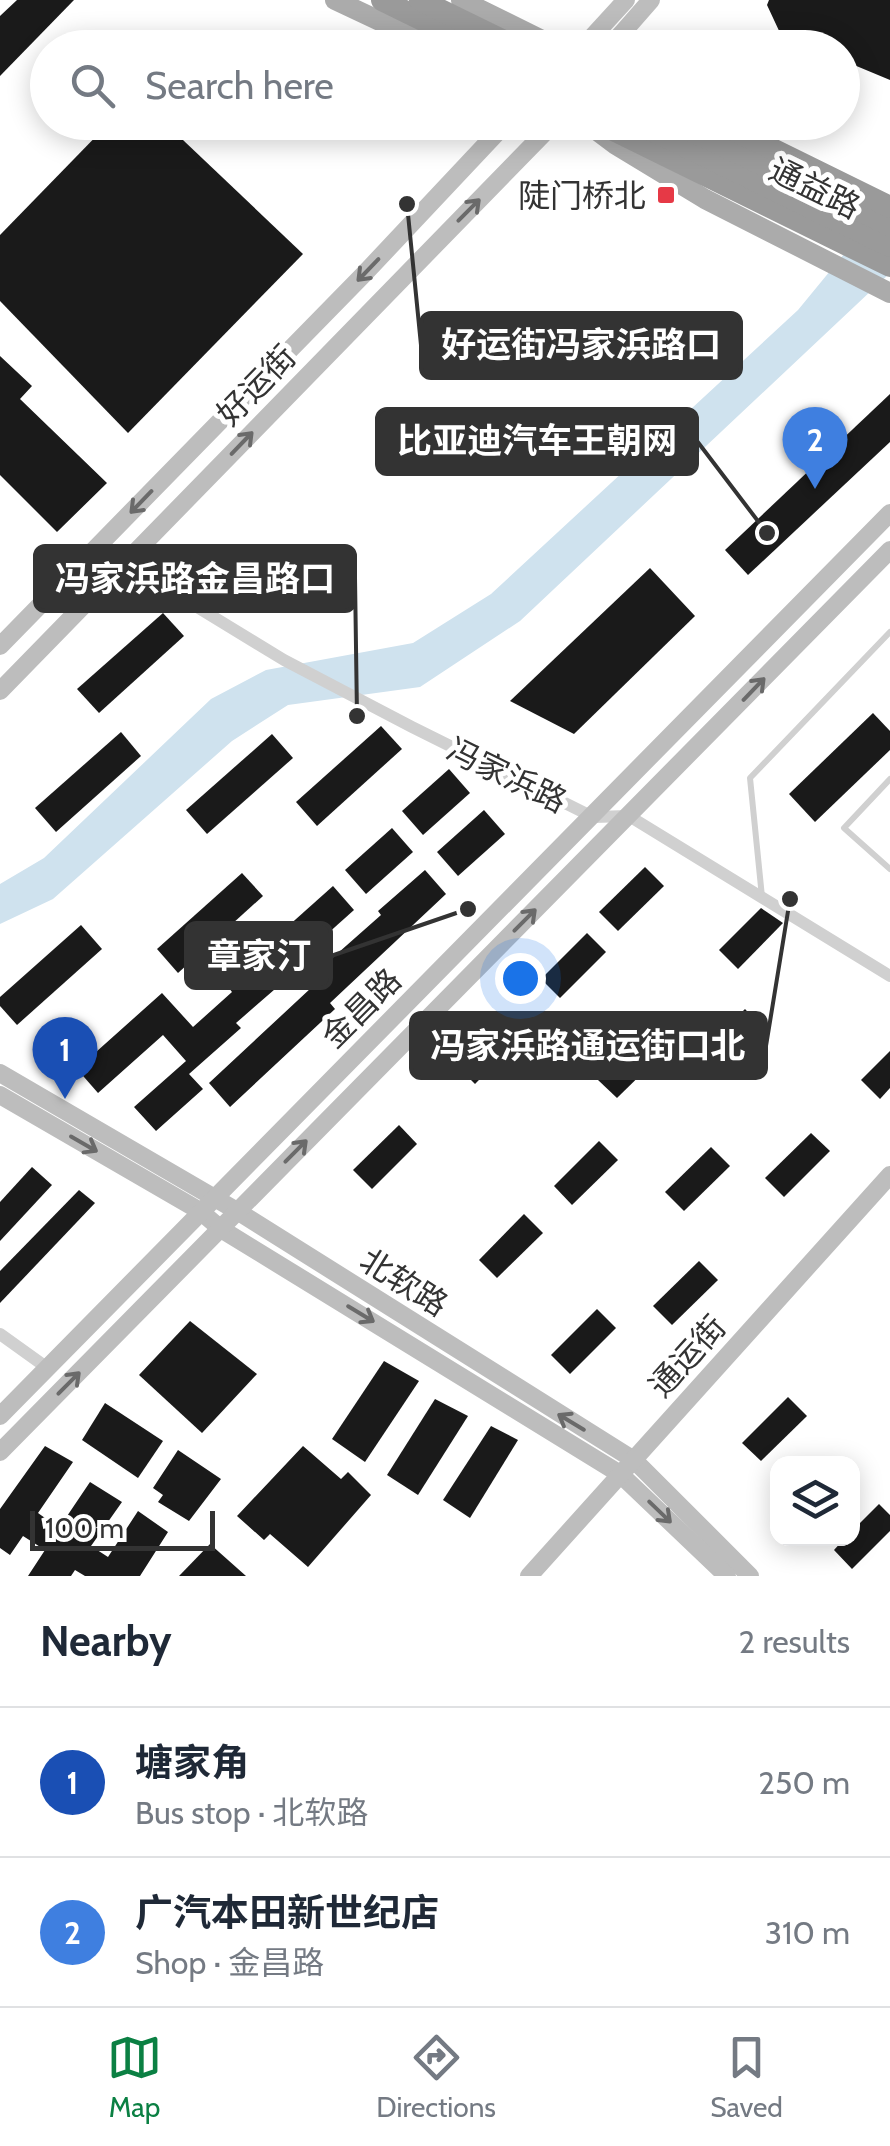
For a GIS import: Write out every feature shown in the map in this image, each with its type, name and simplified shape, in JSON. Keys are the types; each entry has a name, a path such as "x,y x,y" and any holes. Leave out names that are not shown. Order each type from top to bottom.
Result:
{"highway":[{"path":"382,0 443,30"},
{"path":"420,0 481,30"},
{"path":"633,140 890,262"},
{"path":"672,140 890,246"},
{"path":"711,140 890,225"},
{"path":"755,140 886,203"}],"main road":[{"path":"335,0 399,30"},
{"path":"461,0 522,30"},
{"path":"608,140 705,200 887,292"},
{"name":"通益路","path":"648,140 890,262"},
{"name":"通益路","path":"743,140 886,203"},
{"path":"773,140 886,203"}],"street":[{"path":"598,30 626,0"},
{"path":"624,30 651,0"},
{"name":"好运街","path":"0,646 490,140"},
{"name":"好运街","path":"0,690 537,140"},
{"name":"金昌路","path":"0,1416 890,513"},
{"name":"金昌路","path":"0,1452 889,552"},
{"name":"冯家浜路","path":"125,563 284,660 355,698 593,817 628,816"},
{"path":"628,816 890,976"},
{"name":"北软路","path":"0,1073 207,1205 221,1229 620,1474 727,1576"},
{"name":"北软路","path":"0,1095 207,1205 237,1211 634,1460 750,1576"},
{"name":"通运街","path":"529,1576 890,1175"},
{"path":"0,1334 46,1367"}],"lane":[{"path":"762,898 750,778 890,632"},
{"path":"890,779 844,828 890,869"}],"water":[{"path":"890,198 890,273 520,621 420,687 288,705 232,741 53,899 0,924 0,884 44,858 211,699 266,670 413,643 491,594 798,310"}],"building":[{"path":"17,0 74,0 45,30 30,30 30,45 0,76 0,16"},
{"path":"769,0 890,0 890,80 860,68 860,30 779,30 767,5"},
{"path":"92,140 183,140 303,254 128,433 0,301 0,235"},
{"path":"0,356 32,386 20,399 107,483 57,532 0,475"},
{"path":"890,394 890,442 748,575 725,550"},
{"path":"650,568 695,616 574,734 510,701"},
{"path":"163,613 184,636 99,713 77,689"},
{"path":"873,713 890,731 890,750 815,822 789,794"},
{"path":"381,726 402,749 317,826 296,802"},
{"path":"121,732 141,756 56,832 35,808"},
{"path":"272,734 293,758 207,834 186,810"},
{"path":"449,769 470,793 423,835 402,811"},
{"path":"484,810 505,834 458,876 437,852"},
{"path":"392,828 413,852 366,894 345,870"},
{"path":"645,867 664,886 618,931 599,912"},
{"path":"425,870 446,894 330,1003 335,1009 230,1107 209,1083 326,974 321,968"},
{"path":"242,873 263,896 178,973 157,949"},
{"path":"333,886 354,910 307,952 286,928"},
{"path":"761,908 783,923 738,969 719,950"},
{"path":"81,925 102,949 17,1025 0,1006 0,997"},
{"path":"587,933 606,952 560,998 541,979"},
{"path":"275,946 297,970 236,1023 241,1028 189,1074 203,1089 156,1131 134,1107 186,1061 163,1035 98,1093 77,1069 162,993 193,1027 232,992 228,987"},
{"path":"745,1009 763,1028 718,1073 699,1054"},
{"path":"502,1019 520,1038 475,1084 456,1065"},
{"path":"644,1034 663,1053 617,1098 598,1080"},
{"path":"890,1051 890,1088 880,1099 861,1080"},
{"path":"399,1125 417,1144 372,1189 353,1170"},
{"path":"811,1133 830,1151 784,1197 765,1178"},
{"path":"599,1141 618,1160 572,1205 554,1186"},
{"path":"711,1147 730,1166 684,1211 665,1192"},
{"path":"32,1167 52,1185 0,1241 0,1202"},
{"path":"79,1190 95,1203 0,1303 0,1271"},
{"path":"524,1214 543,1233 497,1278 479,1260"},
{"path":"699,1261 718,1280 672,1325 653,1306"},
{"path":"597,1309 616,1328 570,1374 551,1355"},
{"path":"190,1321 257,1374 202,1433 139,1375"},
{"path":"384,1361 419,1381 365,1462 332,1439"},
{"path":"788,1397 807,1416 761,1461 742,1443"},
{"path":"435,1399 468,1416 418,1495 387,1475"},
{"path":"105,1403 163,1441 138,1478 82,1440"},
{"path":"491,1426 518,1440 470,1518 443,1500"},
{"path":"45,1446 73,1462 38,1513 59,1528 90,1482 122,1502 91,1546 108,1557 138,1511 168,1532 140,1576 85,1576 75,1570 71,1576 28,1576 45,1550 23,1536 10,1555 0,1548 0,1509"},
{"path":"303,1446 341,1479 348,1472 371,1495 308,1567 270,1534 264,1540 237,1516"},
{"path":"178,1450 221,1479 189,1521 158,1502 163,1495 153,1488"},
{"path":"879,1504 890,1515 890,1531 852,1569 834,1550 838,1546 860,1546 860,1523"},
{"path":"210,1544 246,1576 179,1576"}],"place":[{"name":"陡门桥北","path":"666,195"},
{"name":"好运街冯家浜路口","path":"407,204"},
{"name":"广汽本田新世纪店","path":"815,489"},
{"name":"比亚迪汽车王朝网","path":"767,533"},
{"name":"冯家浜路金昌路口","path":"357,716"},
{"name":"冯家浜路通运街口北","path":"790,899"},
{"name":"章家汀","path":"468,909"},
{"name":"塘家角","path":"65,1099"}]}
